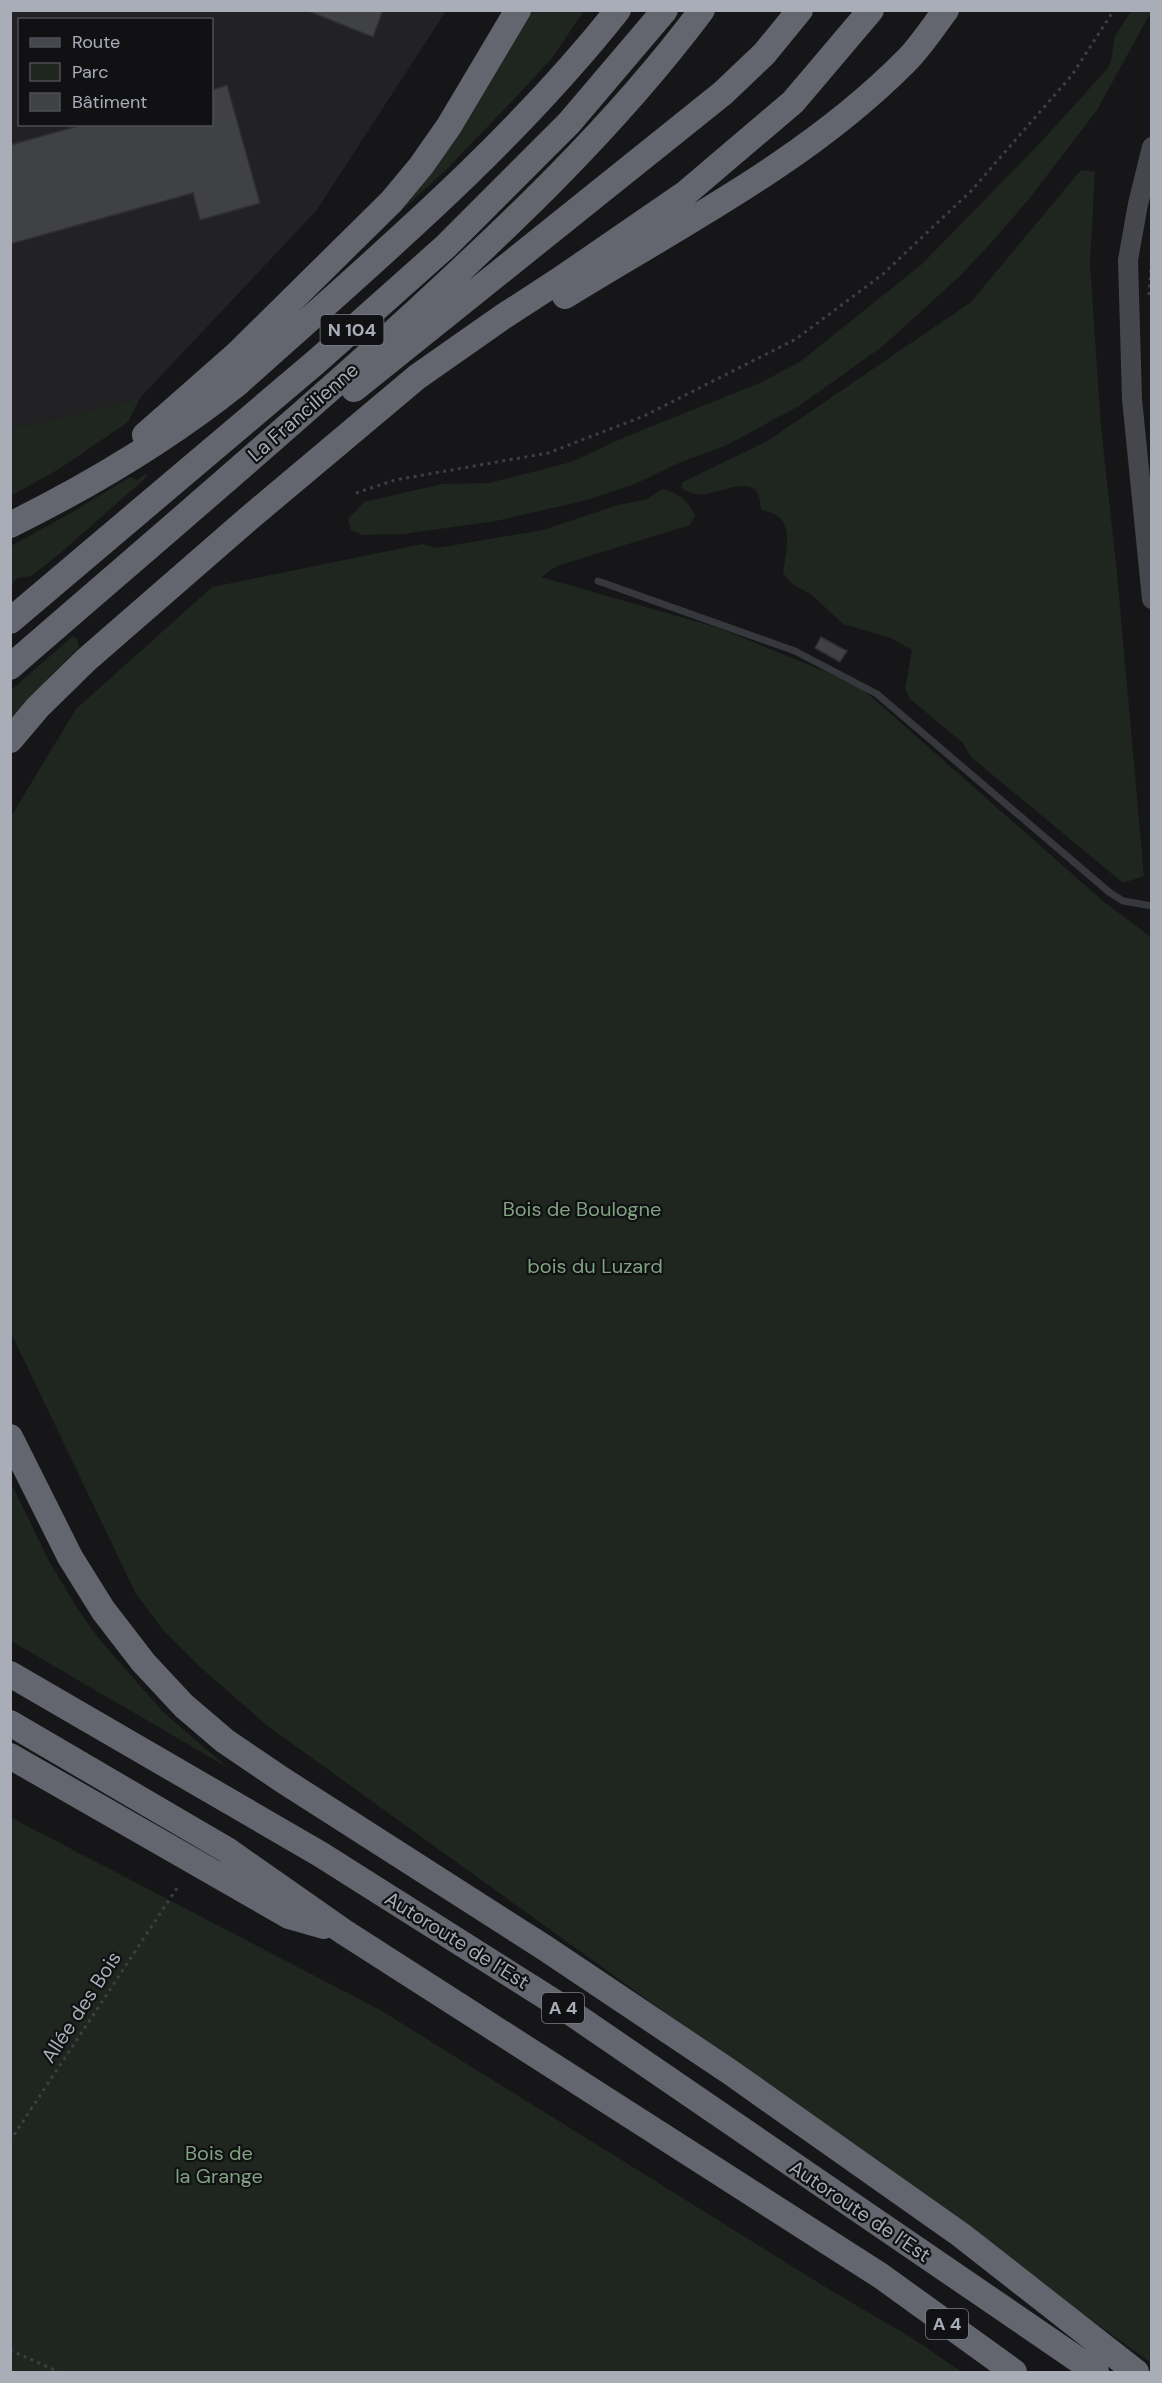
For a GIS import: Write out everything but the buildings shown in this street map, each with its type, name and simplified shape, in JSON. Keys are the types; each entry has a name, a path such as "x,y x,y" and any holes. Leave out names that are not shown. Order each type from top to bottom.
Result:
{"highway":[{"path":"127,459 145,434 237,354 390,202 421,166 449,126 518,10"},
{"path":"10,525 88,485 127,459 159,442 238,383 488,156 551,89 618,10"},
{"name":"La Francilienne","path":"10,621 317,361 446,246 569,123 665,10"},
{"name":"La Francilienne","path":"10,667 300,414 537,200 591,144 702,10"},
{"path":"300,414 343,398 586,204 723,93 764,54 800,10"},
{"path":"10,740 38,707 86,660 248,519 417,377 686,194 794,102 870,10"},
{"path":"504,316 539,312 802,150 871,94 908,59 946,10"},
{"path":"10,1437 70,1557 104,1610 184,1706 225,1741 545,1948 730,2072 961,2235 1136,2373"},
{"name":"Autoroute de l’Est","path":"10,1674 321,1854 570,2012 1096,2373"},
{"name":"A 4","path":"10,1723 227,1850 344,1932 881,2276 1014,2373"},
{"path":"10,1756 289,1916 344,1932"}],"main road":[{"path":"1152,147 1138,204 1128,260 1132,399 1152,599"}],"lane":[{"path":"598,581 795,651 877,694 1109,892 1123,901 1152,906"}],"path":[{"path":"356,493 395,480 548,453 644,416 796,339 883,274 971,192 1072,75 1114,10"},
{"path":"1149,302 1152,254"},
{"name":"Allée des Bois","path":"10,2141 177,1888"},
{"path":"10,2350 59,2373"}],"shaded area":[{"path":"10,11 446,11 316,211 140,398 33,424 11,427"}],"green space":[{"path":"526,11 584,11 552,58 517,96 446,170 380,230"},
{"path":"1131,11 1151,12 1097,110 1029,199 961,275 883,346 799,406 725,446 681,462 635,484 587,500 496,521 403,534 362,535 351,530 348,519 364,502 442,484 489,483 571,462 625,437 762,382 801,361 922,264 1041,142 1108,68 1115,38"},
{"path":"1081,170 1095,172 1090,264 1101,427 1117,573 1144,876 1123,883 971,757 963,743 910,699 905,689 912,650 891,638 843,624 812,595 792,584 783,573 787,544 786,529 779,517 761,509 759,496 753,488 738,486 693,494 681,488 683,482 769,440 971,302"},
{"path":"140,398 128,422 59,469 11,496 11,427 33,424"},
{"path":"145,474 148,476 58,555 31,576 17,578 11,585 11,546 130,477 137,480"},
{"name":"bois du Luzard","path":"662,489 678,495 689,505 695,515 690,525 557,566 541,577 719,628 858,685 1104,902 1151,937 1151,2363 269,1727 200,1667 164,1631 136,1594 11,1333 10,818 76,709 212,587 422,544 437,548 543,530 618,505 647,499"},
{"path":"73,636 77,638 79,647 11,717 11,690"},
{"path":"10,1481 48,1559 77,1608 100,1640 163,1712 227,1767 11,1641"},
{"name":"Bois de la Grange","path":"10,1817 382,2011 832,2291 912,2338 962,2372 11,2372"}],"park label":[{"name":"Bois de Boulogne","path":"582,1209"}]}
